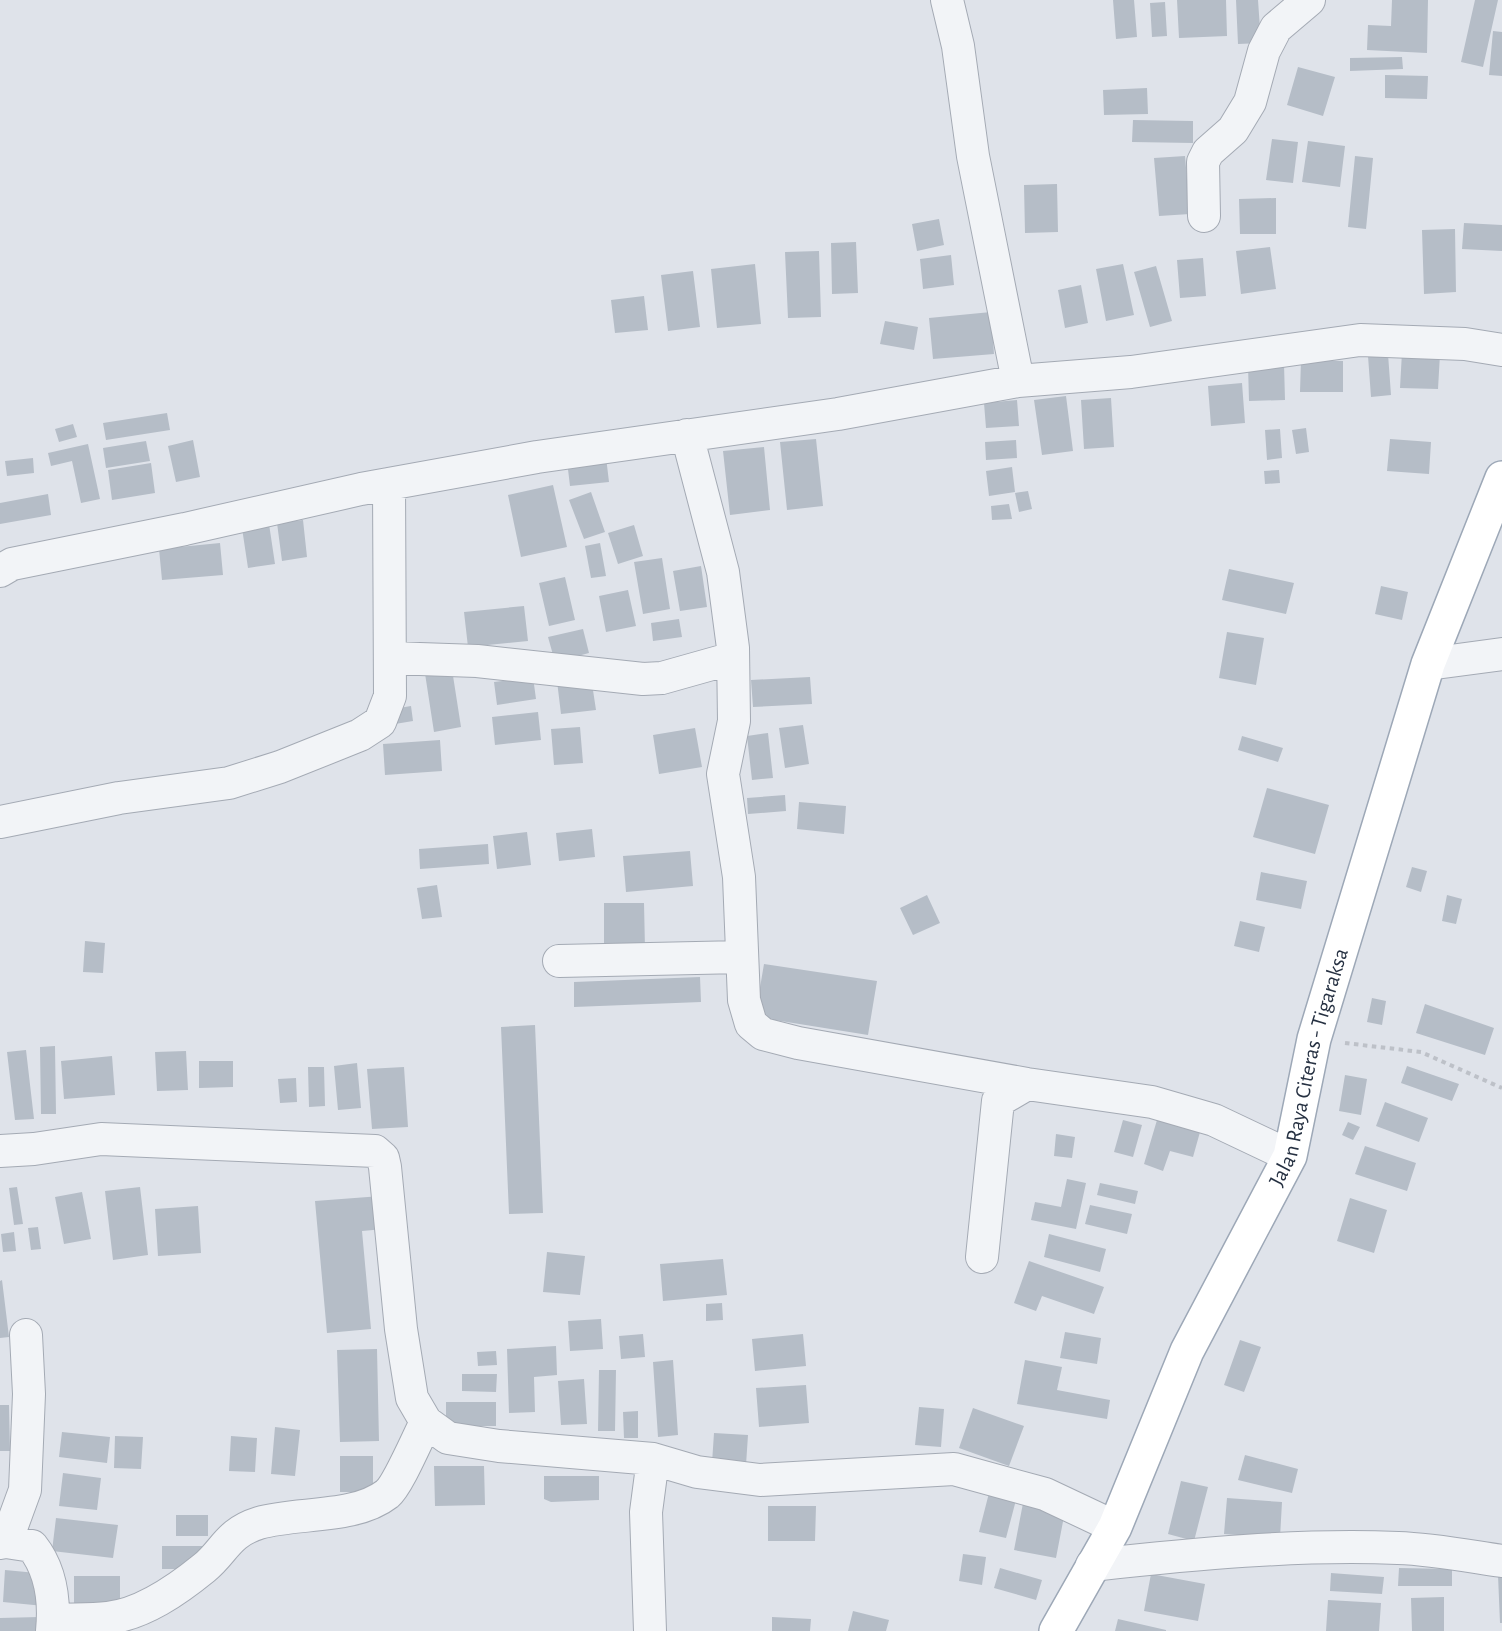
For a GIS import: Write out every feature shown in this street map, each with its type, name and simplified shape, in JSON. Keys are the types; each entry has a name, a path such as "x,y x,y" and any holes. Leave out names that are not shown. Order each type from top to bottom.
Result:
{"main road":[{"name":"Jalan Raya Citeras - Tigaraksa","path":"1056,1631 1115,1527 1187,1351 1290,1156 1314,1039 1428,663 1502,478"}],"street":[{"path":"947,0 958,46 973,156 1018,381"},
{"path":"1204,216 1203,162 1208,152 1233,130 1250,102 1264,51 1276,28 1309,0"},
{"path":"0,571 12,564 389,484 537,457 838,414 1018,381 1131,372 1360,340 1465,344 1502,350"},
{"path":"687,435 723,572 733,658 734,721 723,774 740,877 744,1000 751,1024 763,1034 798,1043 1028,1084 1152,1102 1214,1120 1290,1156"},
{"path":"0,822 46,815 74,805 229,783 280,767 360,735 380,722 387,711 390,696 389,484"},
{"path":"1428,663 1502,654"},
{"path":"391,658 477,661 643,679 662,678 733,658"},
{"path":"559,961 742,957"},
{"path":"982,1257 998,1101 1028,1084"},
{"path":"0,1150 34,1149 101,1138 375,1151 383,1158 385,1167 401,1329 412,1398 426,1422 448,1438 499,1446 653,1459 697,1472 760,1480 954,1469 1045,1494 1115,1527"},
{"path":"26,1335 29,1394 25,1490 3,1543 32,1546 45,1563 52,1625 110,1618 156,1602 206,1567 222,1546 237,1533 259,1523 374,1502 389,1493 426,1422"},
{"path":"650,1631 646,1512 653,1459"},
{"path":"1092,1565 1214,1552 1300,1546 1400,1548 1502,1561"}],"path":[{"path":"1314,1039 1421,1052 1502,1088"}],"building":[{"path":"1113,0 1134,0 1137,37 1116,39"},
{"path":"1177,0 1226,0 1227,36 1179,38"},
{"path":"1236,0 1258,0 1261,43 1238,44"},
{"path":"1392,0 1428,0 1427,53 1367,50 1368,25 1391,26"},
{"path":"1475,0 1498,0 1483,67 1461,62"},
{"path":"1165,2 1167,36 1152,37 1150,3"},
{"path":"1493,31 1502,32 1502,76 1489,75"},
{"path":"1402,57 1403,69 1350,71 1350,58"},
{"path":"1298,67 1335,77 1323,116 1287,105"},
{"path":"1385,75 1428,76 1427,99 1385,98"},
{"path":"1147,88 1148,114 1104,115 1103,90"},
{"path":"1133,120 1193,121 1193,143 1132,142"},
{"path":"1272,139 1298,142 1293,183 1266,180"},
{"path":"1308,141 1345,146 1340,187 1302,182"},
{"path":"1185,156 1190,214 1159,216 1154,158"},
{"path":"1355,156 1373,158 1366,229 1348,227"},
{"path":"1057,184 1058,232 1025,233 1024,185"},
{"path":"1276,198 1276,234 1240,234 1239,199"},
{"path":"939,219 944,245 917,251 912,224"},
{"path":"1464,223 1502,225 1502,251 1462,249"},
{"path":"1455,229 1456,292 1424,294 1422,230"},
{"path":"856,242 858,293 832,294 831,243"},
{"path":"1270,247 1276,289 1241,294 1236,251"},
{"path":"819,251 821,317 788,318 785,252"},
{"path":"951,255 954,285 923,289 920,259"},
{"path":"1203,258 1206,296 1180,298 1177,260"},
{"path":"755,264 761,324 717,328 711,269"},
{"path":"1123,264 1134,315 1106,321 1096,269"},
{"path":"1156,266 1172,321 1150,327 1134,272"},
{"path":"693,271 700,327 668,331 661,275"},
{"path":"1081,285 1088,323 1065,328 1058,290"},
{"path":"644,296 648,330 615,333 611,300"},
{"path":"991,312 994,354 933,359 929,318"},
{"path":"885,321 918,327 914,350 880,344"},
{"path":"1402,352 1440,354 1438,389 1400,388"},
{"path":"1388,354 1391,395 1371,397 1368,356"},
{"path":"1301,360 1343,361 1343,392 1300,392"},
{"path":"1284,364 1285,400 1249,401 1248,365"},
{"path":"1242,383 1245,423 1211,426 1208,386"},
{"path":"1066,396 1073,451 1042,455 1034,400"},
{"path":"1111,398 1114,447 1084,449 1081,400"},
{"path":"1017,400 1019,426 986,428 984,403"},
{"path":"167,413 170,430 106,440 103,423"},
{"path":"73,424 77,437 59,442 55,429"},
{"path":"1306,428 1309,452 1296,454 1292,430"},
{"path":"1280,429 1282,458 1267,460 1265,430"},
{"path":"816,439 823,506 787,510 780,442"},
{"path":"1390,439 1431,442 1429,474 1387,471"},
{"path":"193,440 200,477 176,482 168,446"},
{"path":"1016,440 1017,458 986,460 985,442"},
{"path":"146,441 150,461 106,468 103,448"},
{"path":"88,444 100,499 81,503 72,461 51,466 48,453"},
{"path":"764,447 770,510 730,515 723,451"},
{"path":"606,457 609,482 570,486 567,461"},
{"path":"33,458 34,473 7,476 5,461"},
{"path":"151,463 155,493 112,500 108,470"},
{"path":"1012,467 1015,492 989,496 986,471"},
{"path":"1279,470 1280,483 1265,484 1264,471"},
{"path":"553,485 567,547 521,557 508,495"},
{"path":"1028,491 1032,509 1019,512 1015,493"},
{"path":"591,492 605,532 584,539 569,500"},
{"path":"48,494 51,515 0,524 0,503"},
{"path":"1009,504 1012,519 992,520 991,506"},
{"path":"303,520 307,557 282,561 277,523"},
{"path":"269,524 275,564 248,568 242,528"},
{"path":"634,525 643,556 618,564 608,533"},
{"path":"220,543 223,575 162,580 159,549"},
{"path":"600,543 606,576 591,578 585,546"},
{"path":"662,558 670,609 643,614 634,562"},
{"path":"701,566 707,607 680,611 673,571"},
{"path":"1229,569 1294,583 1286,614 1222,600"},
{"path":"565,577 575,620 549,626 539,583"},
{"path":"1381,586 1408,592 1402,620 1375,614"},
{"path":"628,590 636,626 606,632 599,596"},
{"path":"524,606 528,641 468,647 464,612"},
{"path":"679,619 682,637 653,641 651,623"},
{"path":"583,629 589,653 555,662 548,637"},
{"path":"1227,632 1264,638 1256,685 1219,678"},
{"path":"451,663 461,727 434,732 424,667"},
{"path":"533,677 536,699 497,705 494,682"},
{"path":"591,677 596,710 561,714 557,681"},
{"path":"810,677 812,704 753,707 751,680"},
{"path":"411,706 413,721 395,724 393,709"},
{"path":"538,712 541,740 495,745 492,717"},
{"path":"803,725 809,764 785,768 779,728"},
{"path":"580,727 583,763 554,765 551,729"},
{"path":"695,728 702,767 659,774 653,735"},
{"path":"768,733 773,778 752,780 747,736"},
{"path":"1242,736 1283,748 1278,762 1238,750"},
{"path":"440,740 442,771 385,775 383,744"},
{"path":"1267,788 1329,805 1315,854 1253,837"},
{"path":"785,795 786,811 748,814 747,798"},
{"path":"799,802 846,806 844,834 797,829"},
{"path":"592,829 595,857 559,861 556,833"},
{"path":"527,832 531,865 497,869 493,836"},
{"path":"488,844 489,864 420,869 419,849"},
{"path":"690,851 693,886 626,892 623,856"},
{"path":"1412,867 1427,871 1421,892 1406,887"},
{"path":"1261,872 1307,881 1301,909 1256,900"},
{"path":"437,885 442,917 422,919 417,888"},
{"path":"927,895 940,923 913,935 900,908"},
{"path":"1447,895 1462,899 1456,924 1442,921"},
{"path":"604,903 644,903 645,949 604,948"},
{"path":"1240,921 1265,927 1259,952 1234,946"},
{"path":"85,941 105,943 103,973 83,972"},
{"path":"764,964 877,981 868,1035 755,1017"},
{"path":"700,977 701,1002 574,1007 574,982"},
{"path":"1372,998 1386,1001 1382,1025 1367,1022"},
{"path":"1425,1004 1494,1028 1485,1055 1416,1033"},
{"path":"535,1025 543,1213 509,1214 501,1027"},
{"path":"55,1046 56,1114 41,1114 40,1047"},
{"path":"26,1050 34,1119 15,1120 7,1052"},
{"path":"186,1051 188,1090 157,1091 155,1052"},
{"path":"112,1056 115,1095 64,1099 61,1061"},
{"path":"199,1061 233,1061 233,1087 199,1088"},
{"path":"357,1063 361,1108 338,1110 334,1066"},
{"path":"1407,1066 1459,1084 1452,1101 1401,1083"},
{"path":"308,1067 324,1067 325,1106 309,1107"},
{"path":"404,1067 408,1127 372,1129 367,1069"},
{"path":"1345,1075 1367,1079 1361,1115 1339,1111"},
{"path":"296,1078 297,1102 280,1103 278,1079"},
{"path":"1385,1102 1428,1118 1419,1142 1376,1126"},
{"path":"1123,1120 1142,1125 1133,1157 1114,1152"},
{"path":"1157,1120 1200,1132 1193,1157 1170,1151 1163,1171 1144,1164"},
{"path":"1348,1122 1360,1127 1353,1140 1342,1135"},
{"path":"1056,1134 1075,1137 1072,1158 1054,1156"},
{"path":"1365,1146 1416,1163 1407,1191 1355,1174"},
{"path":"1067,1179 1086,1183 1076,1229 1031,1220 1035,1202 1061,1207"},
{"path":"1100,1183 1138,1191 1135,1204 1097,1195"},
{"path":"17,1187 23,1224 14,1225 9,1188"},
{"path":"140,1187 148,1255 113,1260 105,1191"},
{"path":"82,1192 91,1239 64,1244 55,1197"},
{"path":"381,1196 384,1229 362,1231 371,1329 327,1333 315,1201"},
{"path":"1350,1198 1387,1210 1374,1253 1337,1241"},
{"path":"1090,1205 1132,1214 1127,1234 1085,1224"},
{"path":"198,1206 201,1253 158,1256 155,1209"},
{"path":"38,1227 41,1249 31,1250 28,1228"},
{"path":"14,1232 16,1251 3,1252 1,1234"},
{"path":"1049,1234 1106,1249 1100,1272 1044,1257"},
{"path":"547,1252 585,1256 580,1295 543,1292"},
{"path":"723,1259 727,1295 663,1301 660,1264"},
{"path":"1029,1261 1104,1287 1094,1314 1042,1296 1036,1311 1014,1303"},
{"path":"2,1280 9,1337 0,1338 0,1281"},
{"path":"722,1303 723,1320 706,1321 706,1304"},
{"path":"601,1319 603,1349 570,1351 568,1321"},
{"path":"1065,1332 1101,1338 1097,1364 1060,1358"},
{"path":"643,1334 645,1357 621,1359 619,1336"},
{"path":"803,1334 806,1366 755,1371 752,1339"},
{"path":"1240,1340 1261,1347 1244,1392 1224,1385"},
{"path":"556,1346 557,1375 534,1377 535,1412 509,1413 507,1349"},
{"path":"377,1349 379,1441 340,1442 337,1350"},
{"path":"496,1351 497,1365 478,1366 477,1352"},
{"path":"673,1360 678,1435 658,1437 653,1362"},
{"path":"1025,1360 1062,1367 1057,1390 1110,1400 1107,1419 1017,1404"},
{"path":"599,1370 616,1370 615,1431 598,1431"},
{"path":"462,1374 497,1374 496,1392 462,1391"},
{"path":"584,1379 587,1424 561,1425 558,1381"},
{"path":"806,1385 809,1423 759,1427 756,1388"},
{"path":"446,1402 496,1402 496,1426 446,1426"},
{"path":"0,1405 9,1405 10,1451 0,1451"},
{"path":"919,1407 944,1409 941,1447 915,1445"},
{"path":"973,1408 1024,1426 1009,1466 959,1448"},
{"path":"638,1411 638,1438 624,1438 623,1412"},
{"path":"275,1427 300,1430 295,1476 271,1474"},
{"path":"62,1432 110,1437 107,1463 59,1457"},
{"path":"714,1433 748,1435 746,1465 712,1463"},
{"path":"115,1436 143,1437 141,1469 114,1468"},
{"path":"231,1436 257,1438 255,1472 229,1471"},
{"path":"1245,1455 1298,1469 1292,1493 1238,1480"},
{"path":"340,1456 373,1456 373,1492 340,1492"},
{"path":"434,1466 484,1466 485,1505 435,1506"},
{"path":"63,1473 101,1478 97,1510 59,1506"},
{"path":"544,1476 599,1476 599,1500 551,1502 544,1499"},
{"path":"1181,1481 1208,1487 1194,1541 1168,1534"},
{"path":"989,1493 1016,1500 1006,1538 979,1532"},
{"path":"1024,1498 1066,1506 1056,1558 1014,1550"},
{"path":"1227,1498 1282,1502 1280,1538 1224,1534"},
{"path":"768,1506 816,1506 815,1541 768,1541"},
{"path":"176,1515 208,1515 208,1536 176,1536"},
{"path":"56,1518 118,1525 113,1558 52,1551"},
{"path":"162,1546 202,1546 203,1569 162,1569"},
{"path":"963,1554 986,1557 982,1585 959,1581"},
{"path":"1000,1568 1042,1580 1036,1600 994,1588"},
{"path":"1399,1568 1452,1569 1452,1586 1398,1586"},
{"path":"5,1570 47,1574 44,1606 3,1602"},
{"path":"1331,1573 1384,1577 1382,1594 1330,1591"},
{"path":"1151,1574 1205,1584 1198,1621 1144,1611"},
{"path":"1502,1574 1502,1623 1500,1623 1498,1575"},
{"path":"74,1576 120,1576 120,1612 74,1611"},
{"path":"1444,1597 1444,1631 1412,1631 1411,1598"},
{"path":"1328,1600 1381,1603 1379,1631 1326,1631"},
{"path":"853,1611 889,1620 886,1631 848,1631"},
{"path":"39,1617 39,1631 0,1631 0,1618"},
{"path":"772,1617 811,1619 810,1631 772,1631"},
{"path":"1118,1619 1166,1630 1166,1631 1115,1631"}]}
